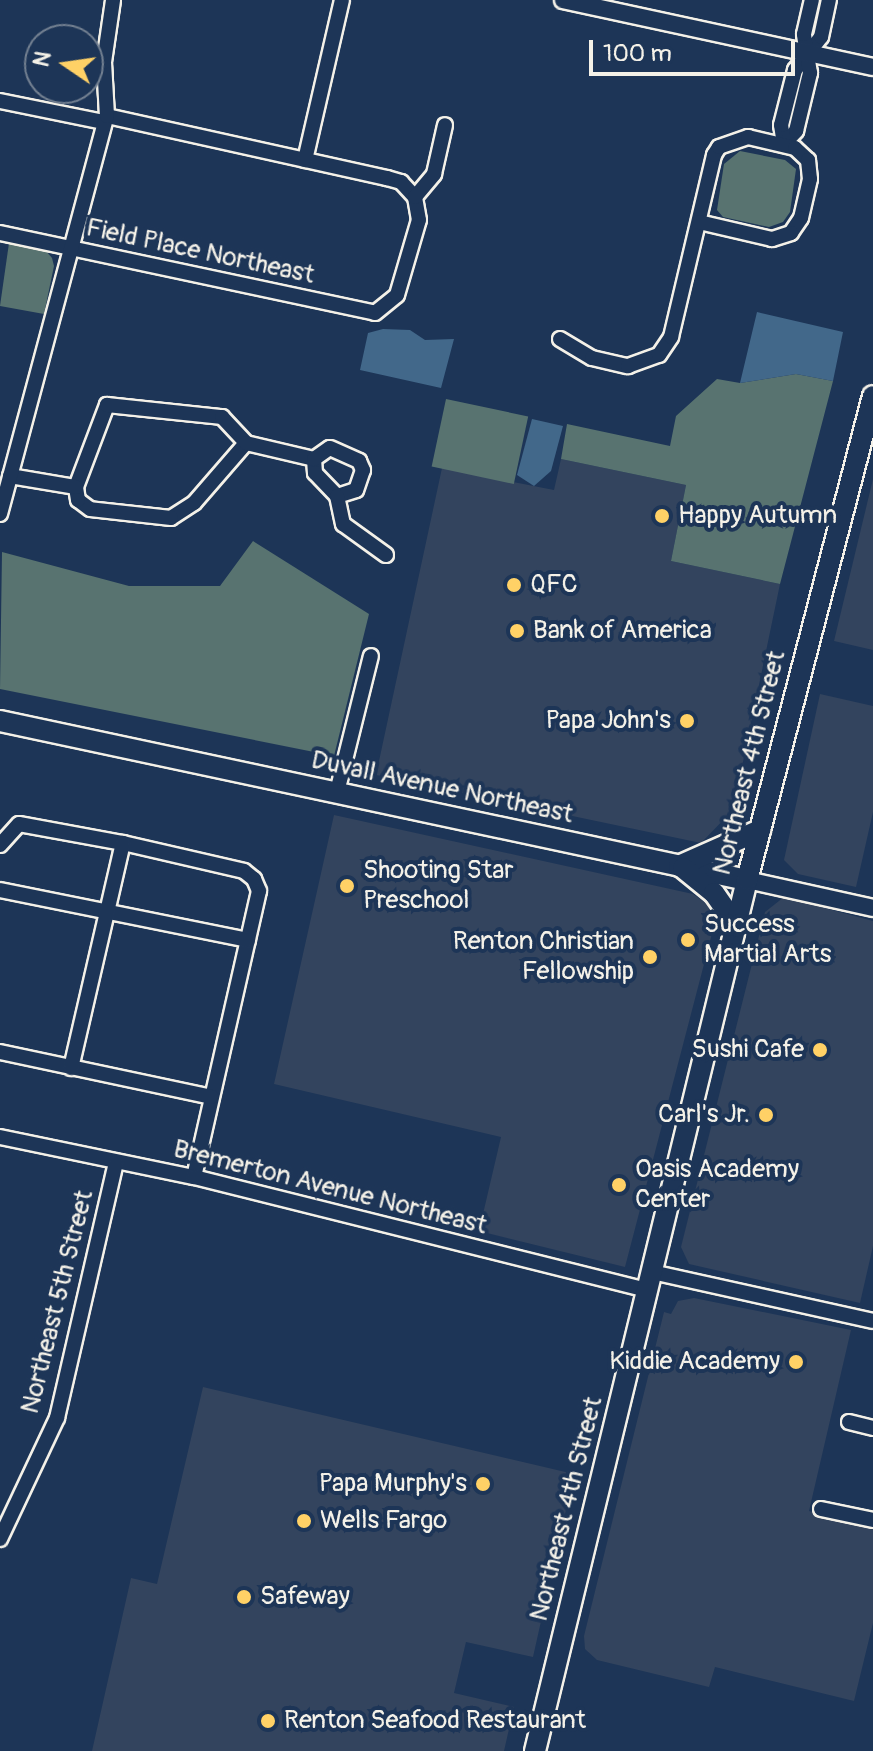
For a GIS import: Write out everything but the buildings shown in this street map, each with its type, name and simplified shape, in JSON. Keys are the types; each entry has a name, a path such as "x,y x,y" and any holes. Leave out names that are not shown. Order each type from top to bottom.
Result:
{"main road":[{"name":"Northeast 4th Street","path":"535,1751 747,880 872,407"},
{"name":"Duvall Avenue Northeast","path":"0,721 747,880"},
{"path":"736,924 714,893 679,866 760,830"}],"street":[{"path":"0,514 105,119 104,62 113,0"},
{"path":"305,160 342,0"},
{"path":"563,0 873,67"},
{"path":"807,53 804,34 812,0"},
{"path":"784,144 781,125 795,70 821,37 829,0"},
{"path":"0,101 105,119 401,182 415,197 434,174 445,125"},
{"path":"560,339 592,358 628,366 659,355 671,337 699,222 719,147 737,137 784,144 800,151 810,167 801,218 791,233 772,239 699,222"},
{"name":"Field Place Northeast","path":"0,233 375,313 390,305 419,220 415,197"},
{"path":"246,443 194,503 171,518 90,509 78,500 76,487 107,405 222,417 246,443 314,459 339,448 359,461 363,470 356,490 337,496"},
{"path":"314,459 315,473 337,496 343,524 386,555"},
{"path":"10,476 76,487"},
{"path":"337,792 371,656"},
{"path":"0,845 11,827 123,843 244,871 254,879 259,891 194,1177"},
{"path":"71,1068 123,843"},
{"name":"Duvall Avenue Northeast","path":"747,880 873,908"},
{"path":"0,890 248,940"},
{"path":"0,1052 211,1097"},
{"name":"Bremerton Avenue Northeast","path":"0,1137 194,1177 650,1281 873,1321"},
{"name":"Northeast 5th Street","path":"0,1539 57,1418 116,1163"},
{"path":"849,1422 873,1428"},
{"path":"821,1509 873,1520"}],"shaded area":[{"path":"757,312 843,332 833,381 796,374 740,383"},
{"path":"383,329 410,330 425,340 454,339 441,388 360,370 368,333"},
{"path":"532,419 563,426 551,471 534,486 517,475"},
{"path":"561,459 686,485 671,561 780,584 733,810 701,843 376,775 442,468 554,490"},
{"path":"873,479 873,650 834,641"},
{"path":"820,694 873,706 873,812 856,887 798,874 784,860"},
{"path":"334,815 693,894 710,906 715,922 625,1267 479,1231 501,1137 274,1084"},
{"path":"784,897 873,921 873,1246 860,1303 689,1264 681,1247 765,912"},
{"path":"694,1298 851,1330 809,1511 873,1527 873,1623 854,1701 715,1667 709,1687 597,1660 585,1649 584,1636 664,1312 671,1314 678,1301"},
{"path":"203,1387 574,1474 533,1657 466,1642 454,1693 514,1707 504,1751 92,1751 131,1578 157,1584"}],"green space":[{"path":"740,151 785,160 796,169 790,212 783,222 769,227 723,217 717,210 724,164"},
{"path":"9,243 46,251 52,258 54,266 44,314 0,306"},
{"path":"796,374 833,381 780,584 671,561 686,485 561,459 567,424 670,446 676,416 717,379 740,383"},
{"path":"446,399 528,416 514,484 432,466"},
{"path":"253,541 369,614 334,756 0,689 2,552 129,586 220,586"}],"place":[{"name":"Happy Autumn","path":"662,516"},
{"name":"QFC","path":"514,585"},
{"name":"Bank of America","path":"517,631"},
{"name":"Papa John's","path":"687,721"},
{"name":"Shooting Star Preschool","path":"347,886"},
{"name":"Success Martial Arts","path":"688,940"},
{"name":"Renton Christian Fellowship","path":"650,957"},
{"name":"Sushi Cafe","path":"820,1050"},
{"name":"Carl's Jr.","path":"766,1115"},
{"name":"Oasis Academy Center","path":"619,1185"},
{"name":"Kiddie Academy","path":"796,1362"},
{"name":"Papa Murphy's","path":"483,1484"},
{"name":"Wells Fargo","path":"304,1521"},
{"name":"Safeway","path":"244,1597"},
{"name":"Renton Seafood Restaurant","path":"268,1721"}]}
